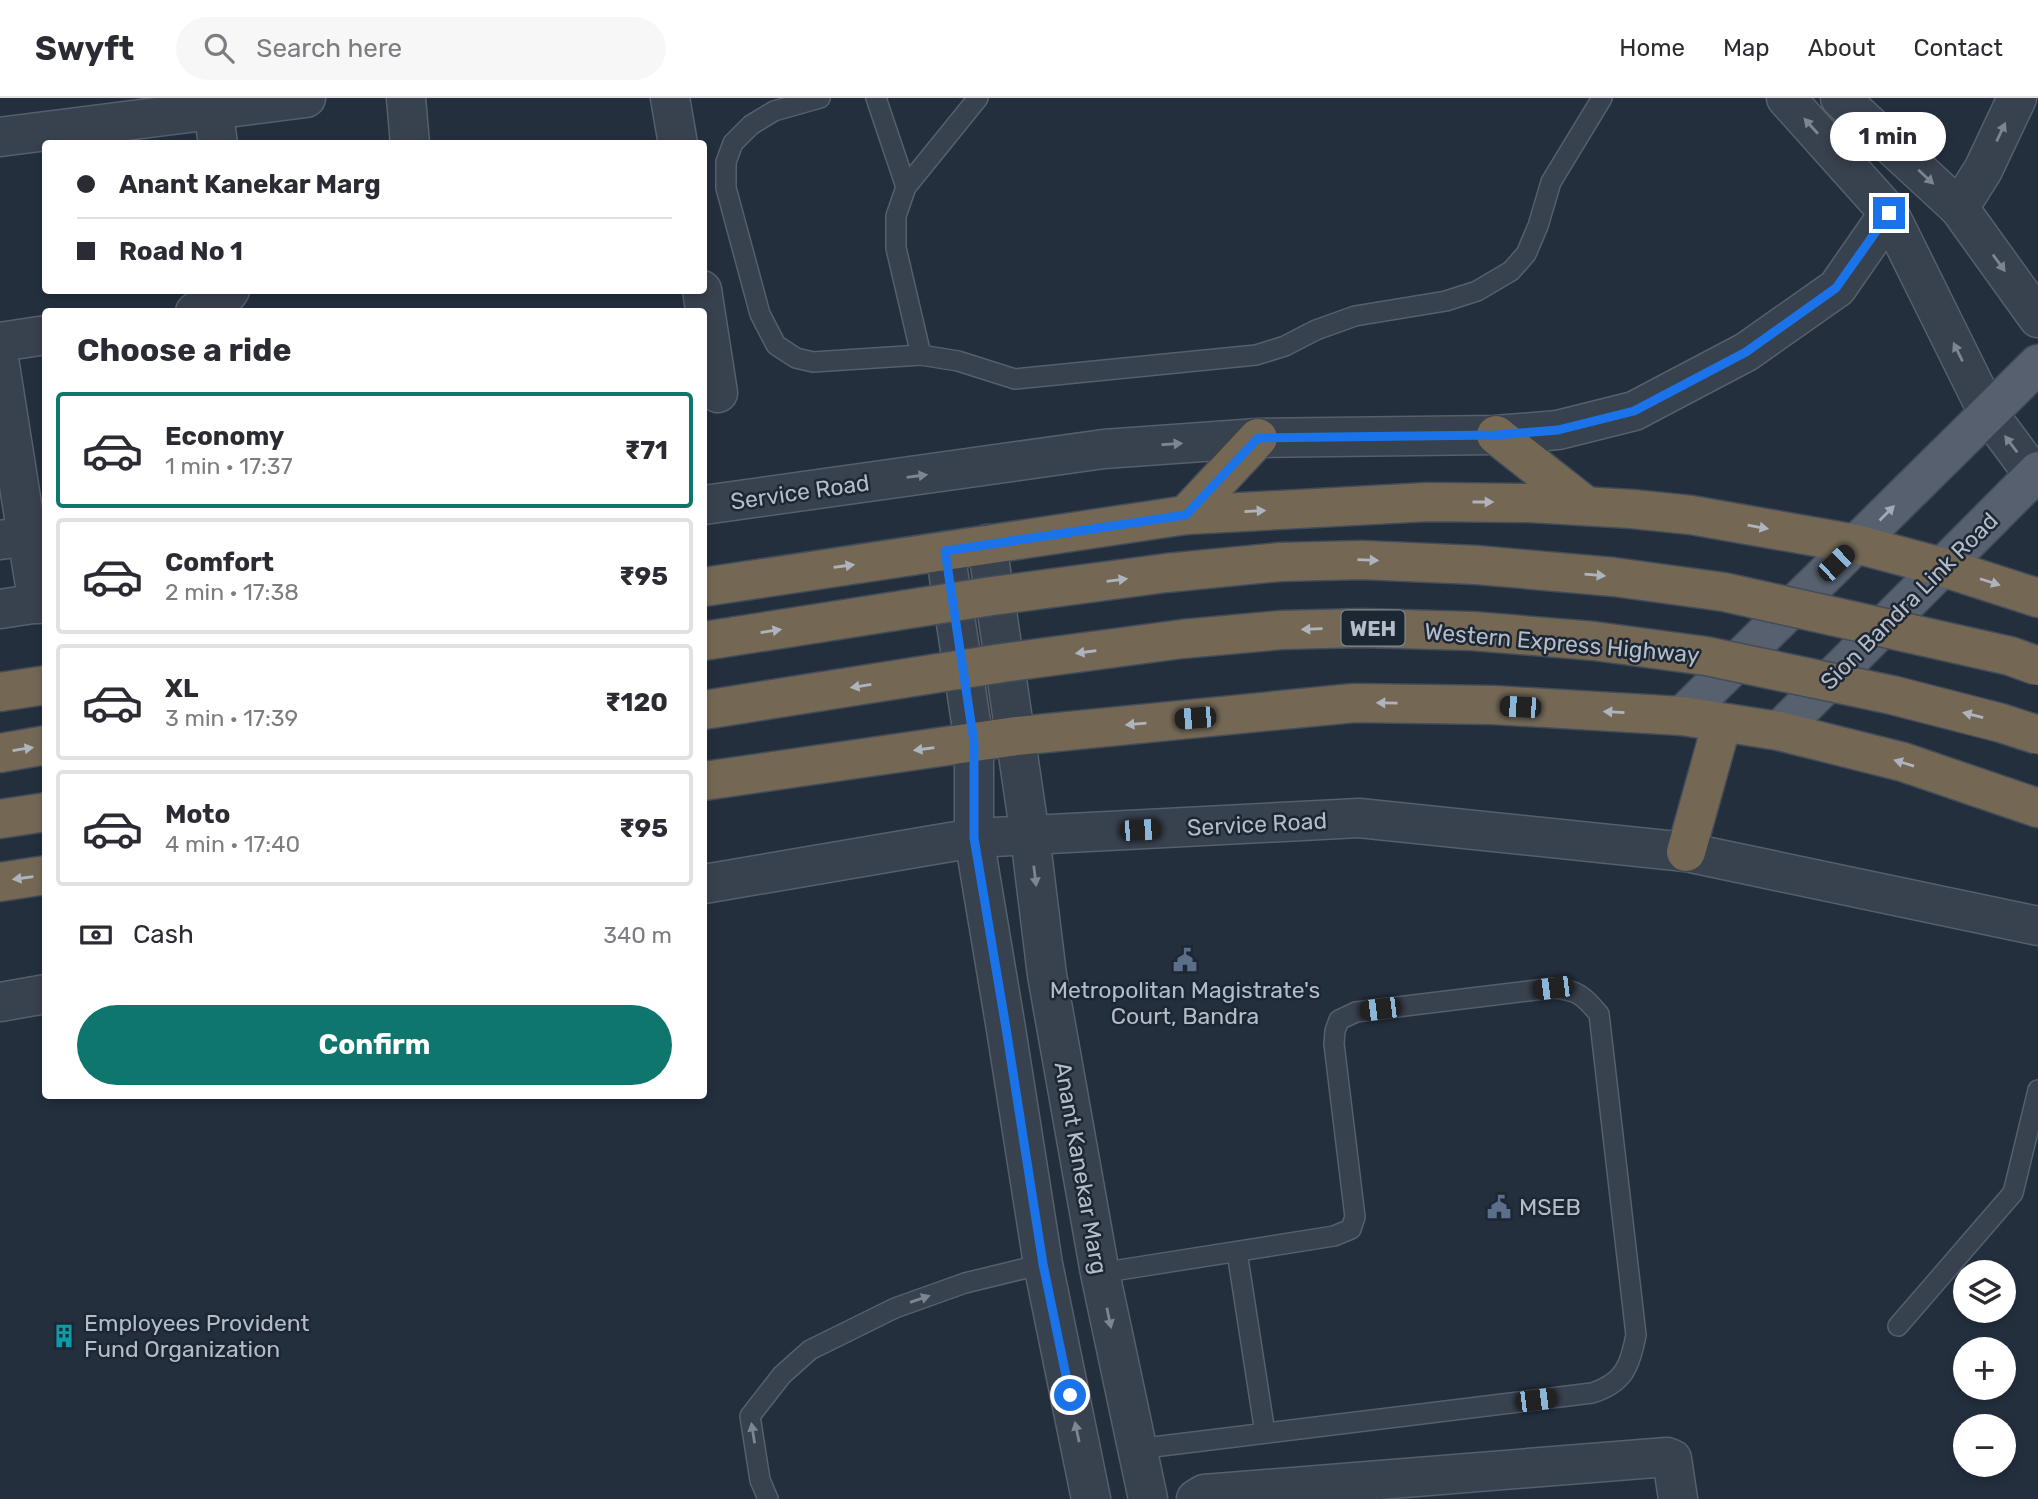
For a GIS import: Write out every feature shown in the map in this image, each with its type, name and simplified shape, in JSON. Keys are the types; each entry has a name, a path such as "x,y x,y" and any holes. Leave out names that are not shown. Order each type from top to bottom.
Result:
{"highway":[{"path":"1496,435 1586,506"},
{"path":"1186,515 1258,438"},
{"path":"707,587 1186,515 1428,502 1530,503 1691,515 1856,544 1942,567 2038,598"},
{"path":"707,641 992,596 1166,573 1280,562 1362,560 1532,569 1724,592 2010,656 2038,666"},
{"name":"Western Express Highway","path":"707,710 1002,663 1182,639 1280,630 1362,628 1472,631 1567,639 1706,656 1892,695 2038,735"},
{"path":"0,692 42,686"},
{"path":"707,780 1016,736 1354,703 1493,705 1682,716 1779,731 1903,762 2038,808"},
{"path":"1686,852 1722,723"},
{"path":"0,753 42,747"},
{"path":"0,819 42,813"},
{"path":"0,882 42,876"}],"main road":[{"path":"1682,716 2038,364"},
{"name":"Sion Bandra Link Road","path":"1779,731 2036,473"}],"street":[{"path":"0,137 163,106 216,126 306,98"},
{"path":"406,98 410,140"},
{"path":"670,98 677,140"},
{"path":"1786,98 1889,213 1988,413 2036,473"},
{"path":"1840,98 1959,208 2038,318"},
{"path":"1959,208 1983,170 2017,98"},
{"name":"Service Road","path":"707,505 1104,449 1258,438 1496,435 1558,430 1634,411 1746,352 1836,288 1889,213"},
{"path":"207,308 219,304 227,294"},
{"path":"707,322 718,393"},
{"path":"0,342 42,336"},
{"path":"0,365 24,536 42,603 0,609"},
{"name":"Anant Kanekar Marg","path":"987,544 1030,836 1047,975 1100,1273 1148,1499"},
{"path":"945,551 974,742 974,838 1043,1264 1091,1499"},
{"name":"Service Road","path":"707,883 974,838 1359,818 1686,852 2038,926"},
{"path":"0,1002 42,996"},
{"path":"1196,1499 1204,1494 1218,1492 1667,1457 1672,1459 1674,1465 1678,1499"}],"lane":[{"path":"820,98 774,111 751,125 733,143 726,162 726,188 761,314 776,345 796,358 813,362 920,355 958,361 1015,379 1256,355 1285,346 1316,330 1355,316 1446,301 1476,291 1511,271 1526,254 1538,226 1551,182 1602,98"},
{"path":"876,98 906,187"},
{"path":"920,355 896,248 896,216 906,187 978,98"},
{"path":"1100,1273 1334,1236 1351,1229 1355,1217 1335,1044 1335,1031 1339,1020 1356,1012 1553,988 1570,989 1585,997 1599,1014 1636,1335 1631,1361 1619,1379 1606,1389 1592,1393 1137,1449"},
{"path":"1898,1326 2013,1193 2038,1090"},
{"path":"1237,1252 1265,1433"},
{"path":"768,1499 760,1480 750,1416 782,1375 810,1350 895,1308 965,1283 1043,1264"}],"place":[{"name":"Metropolitan Magistrate's Court, Bandra","path":"1185,960"},
{"name":"MSEB","path":"1499,1207"},
{"name":"Employees Provident Fund Organization","path":"64,1336"}],"route":[{"path":"1070,1395 1043,1264 974,838 974,742 945,551 1186,515 1258,438 1496,435 1558,430 1634,411 1746,352 1836,288 1889,213"}]}
